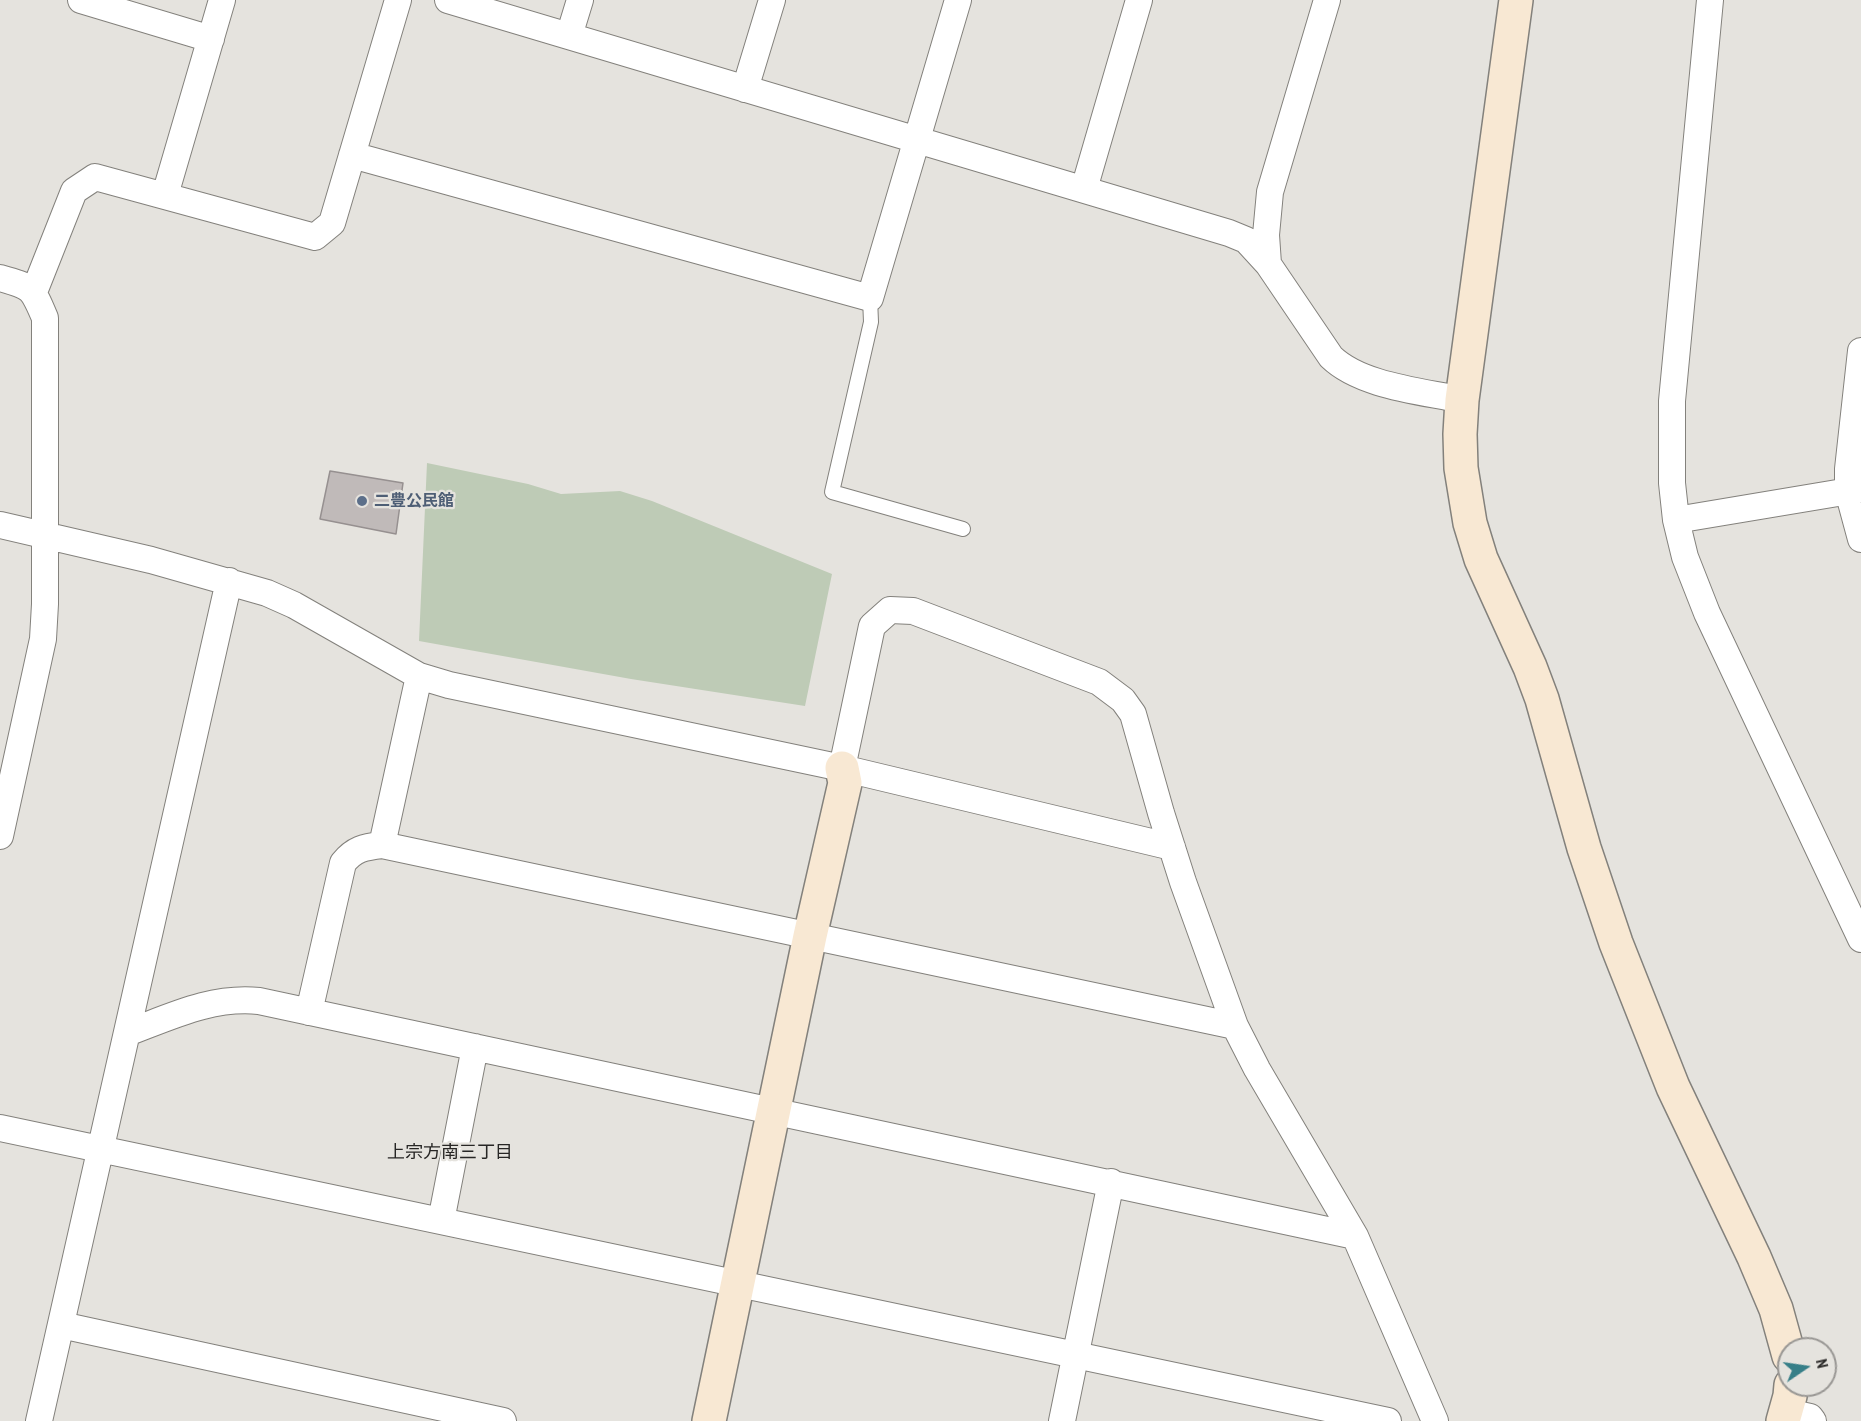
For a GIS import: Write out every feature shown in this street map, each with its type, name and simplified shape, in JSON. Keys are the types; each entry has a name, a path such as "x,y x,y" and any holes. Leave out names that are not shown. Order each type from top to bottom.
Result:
{"street":[{"path":"81,0 211,39"},
{"path":"165,195 222,0"},
{"path":"34,292 74,191 95,177 315,237 332,223 398,0"},
{"path":"448,0 1229,233 1246,240 1268,264 1331,357 1342,368 1370,380 1462,400"},
{"path":"569,36 580,0"},
{"path":"745,89 772,0"},
{"path":"352,156 870,298 958,0"},
{"path":"1084,189 1139,0"},
{"path":"1268,264 1266,235 1270,192 1327,0"},
{"path":"1516,0 1462,400 1461,468 1466,508 1474,538 1542,699 1599,898 1648,1029 1754,1257 1776,1309 1784,1337"},
{"path":"1710,0 1672,401 1672,483 1676,520 1685,557 1707,614 1861,939"},
{"path":"0,278 23,285 34,292 45,318 43,639 0,836"},
{"path":"1861,351 1850,447 1861,539"},
{"path":"1676,520 1855,490"},
{"path":"0,525 152,560 267,593 294,605 419,676 460,687 842,768 1172,847"},
{"path":"39,1421 229,581"},
{"path":"709,1421 810,936 845,783 842,768 872,626 890,610 913,611 1099,682 1123,700 1133,714 1172,847 1235,1026 1257,1069 1355,1236 1435,1421"},
{"path":"382,845 419,676"},
{"path":"309,1012 343,863 350,854 363,847 382,845 1235,1026"},
{"path":"127,1033 199,1007 238,999 259,1001 1355,1236"},
{"path":"441,1221 475,1047"},
{"path":"0,1128 1388,1421"},
{"path":"1062,1421 1111,1182"},
{"path":"61,1325 503,1421"}],"lane":[{"path":"870,298 871,322 832,492 963,529"}],"green space":[{"path":"427,463 528,484 561,494 620,491 652,501 832,574 805,706 631,679 419,641"}],"building":[{"name":"二豊公民館","path":"330,471 403,483 396,534 320,519"}],"place":[{"name":"二豊公民館","path":"362,501"}],"district":[{"name":"上宗方南三丁目","path":"450,1153"}]}
